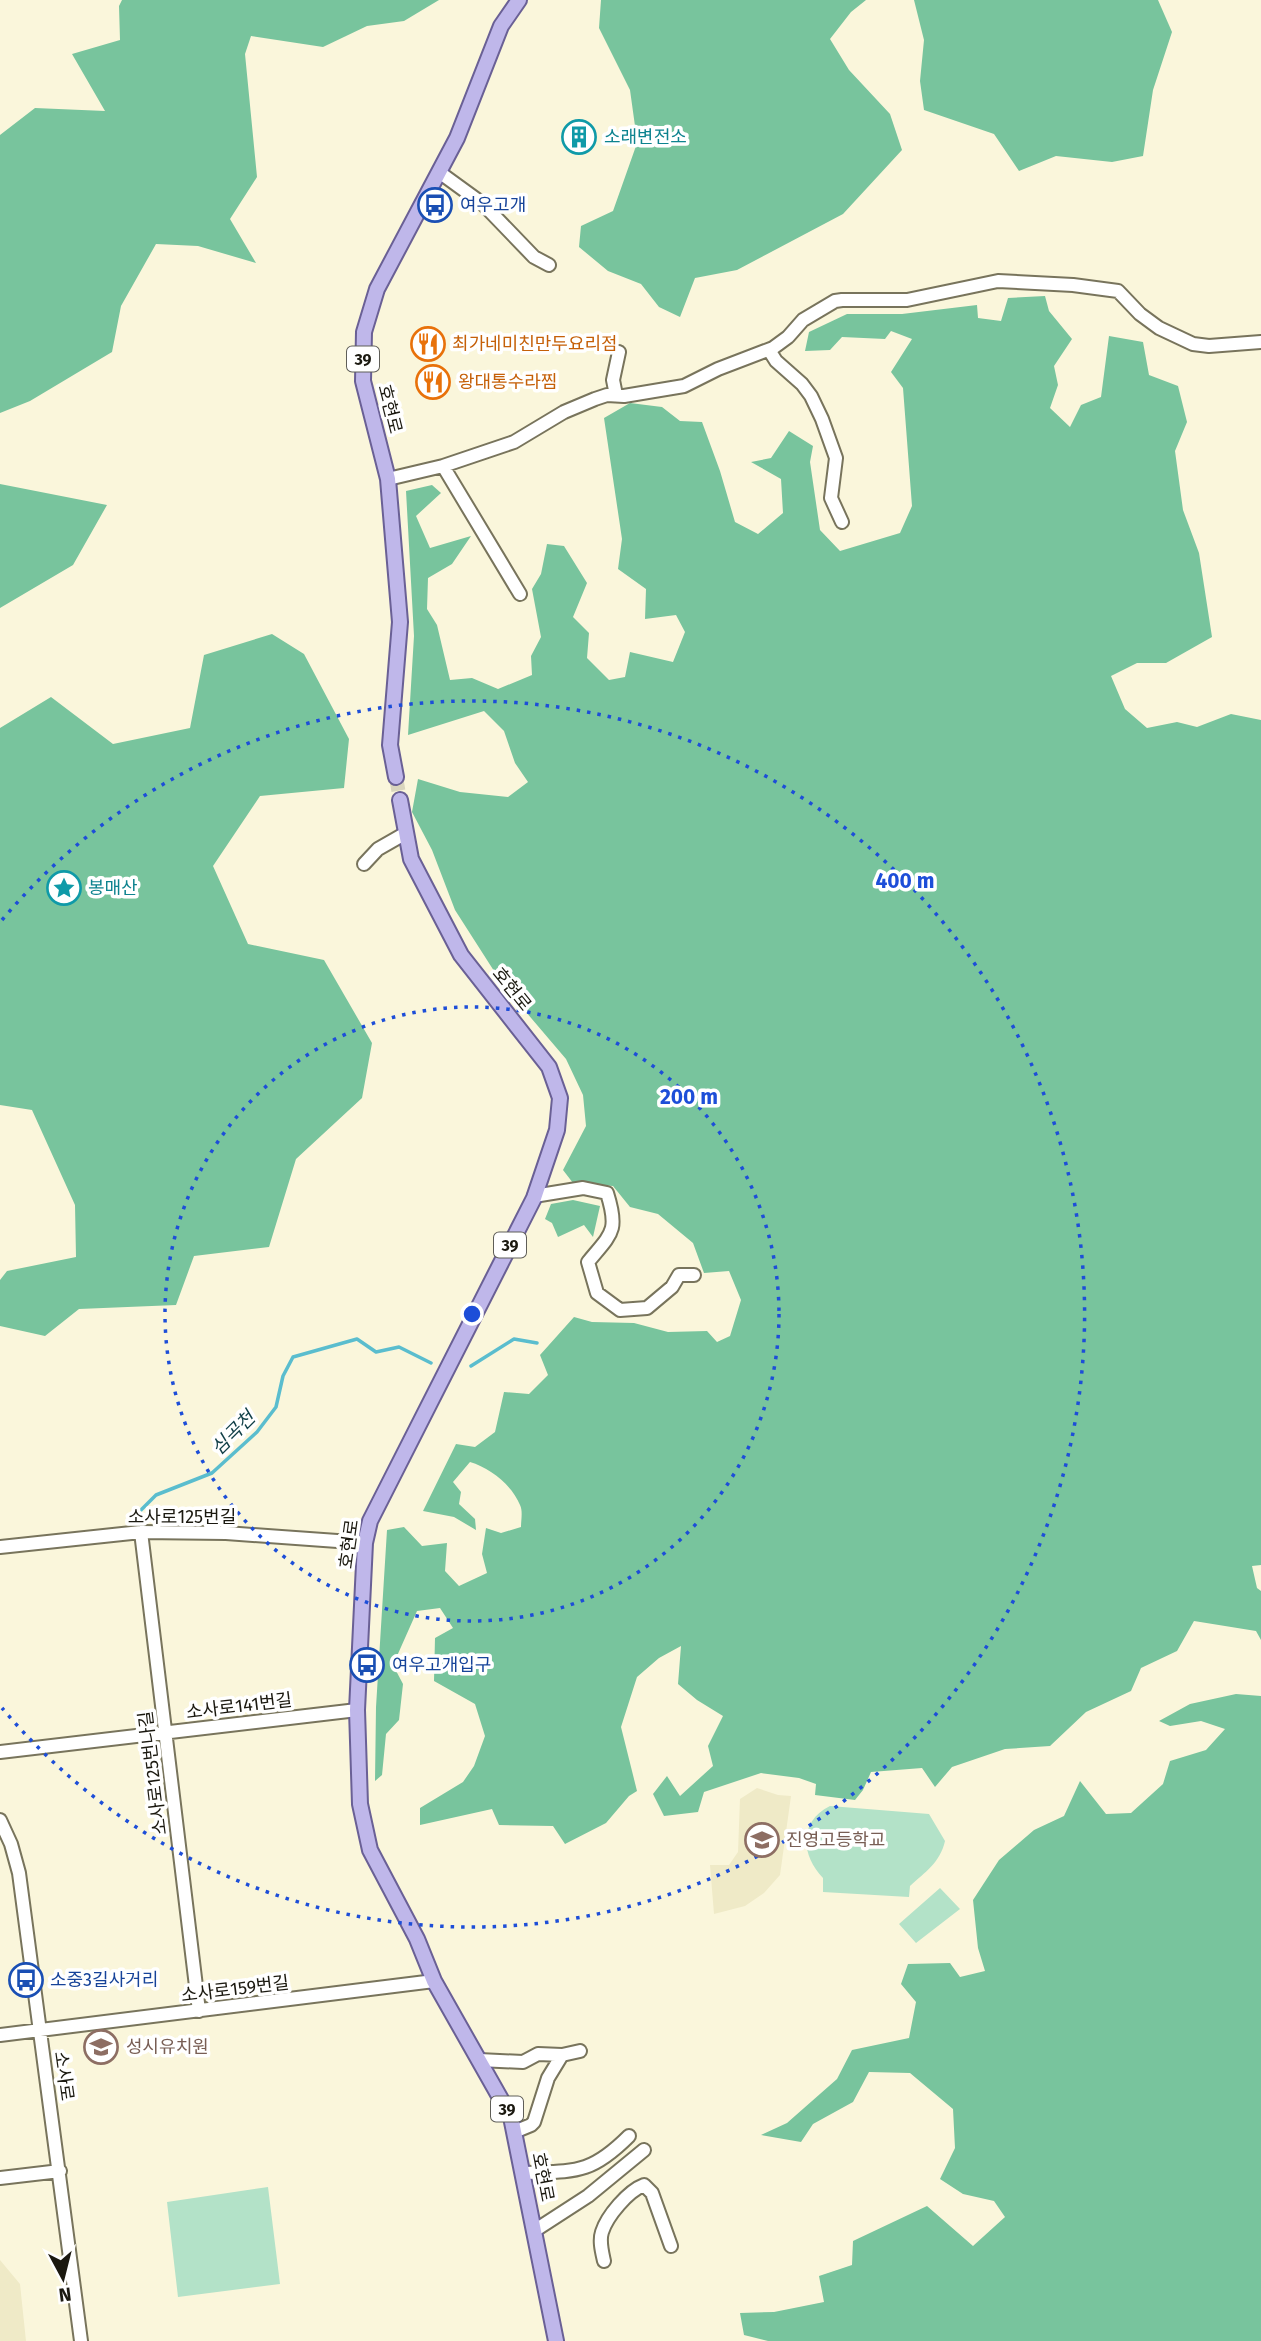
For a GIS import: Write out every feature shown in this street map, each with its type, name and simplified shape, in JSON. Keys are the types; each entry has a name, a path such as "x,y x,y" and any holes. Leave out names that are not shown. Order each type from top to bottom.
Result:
{"main road":[{"name":"호현로","path":"396,777 390,745 400,622 388,479 363,380 364,332 377,289 457,138 501,26 519,0"},
{"name":"호현로","path":"400,800 411,859 461,955 549,1067 560,1098 557,1130 534,1196 370,1521 365,1543 357,1710 360,1804 370,1850 417,1939 434,1981 511,2117 556,2341"}],"street":[{"path":"439,172 483,204 534,257 549,265"},
{"path":"388,479 443,466 514,442 564,412 596,399 679,388 718,369 769,350 789,337 803,320 835,301 907,300 1008,280 1114,289 1159,328 1193,344 1209,346 1261,342"},
{"path":"769,350 776,361 802,384 811,396 821,419 836,458 831,498 842,522"},
{"path":"615,395 613,380 619,352"},
{"path":"443,466 520,594"},
{"path":"364,864 378,849 406,833"},
{"path":"534,1196 583,1188 607,1193 615,1218 609,1237 588,1262 597,1293 620,1310 647,1308 672,1287 679,1275 694,1275"},
{"name":"소사로125번길","path":"0,1547 141,1532 226,1533 365,1543"},
{"name":"소사로125번나길","path":"141,1532 199,2011"},
{"name":"소사로141번길","path":"0,1752 357,1710"},
{"name":"소사로","path":"0,1820 11,1844 19,1874 81,2341"},
{"name":"소사로159번길","path":"0,2035 434,1981"},
{"path":"479,2060 523,2062 544,2053 562,2055 580,2051"},
{"path":"514,2132 534,2122 548,2078 562,2055"},
{"path":"522,2173 585,2169 612,2153 629,2136"},
{"path":"534,2231 588,2196 644,2150"},
{"path":"0,2178 60,2171"},
{"path":"604,2261 601,2241 603,2231 626,2199 644,2185 652,2193 671,2246"}],"shaded area":[{"name":"진영고등학교","path":"757,1788 791,1796 780,1875 764,1893 745,1906 714,1914 710,1865 729,1865 738,1852 740,1799"},
{"path":"0,2260 20,2284 26,2341 0,2341"}],"green space":[{"path":"122,0 439,0 404,21 367,26 323,47 251,36 245,54 257,177 230,219 256,263 198,246 156,244 121,306 112,352 30,401 0,413 0,135 35,108 105,111 72,54 120,40 119,6"},
{"path":"601,0 866,0 851,12 830,39 849,70 890,114 902,150 843,214 737,270 695,278 680,317 659,307 641,284 608,271 579,247 581,226 613,211 636,146 630,90 599,28"},
{"path":"914,0 1158,0 1172,32 1153,90 1143,156 1112,162 1056,156 1019,171 994,134 924,110 920,81 924,40"},
{"path":"1045,296 1049,311 1072,339 1054,366 1058,385 1050,408 1070,427 1081,405 1101,397 1109,336 1143,342 1149,375 1178,386 1187,422 1175,451 1183,510 1199,553 1212,637 1166,663 1137,663 1111,676 1125,709 1147,728 1177,722 1197,727 1231,714 1261,720 1261,1565 1252,1566 1257,1588 1261,1591 1261,1640 1256,1631 1194,1621 1177,1651 1141,1668 1131,1691 1086,1712 1050,1746 1005,1749 952,1767 935,1787 922,1768 871,1772 855,1800 815,1795 816,1784 799,1778 761,1773 704,1792 698,1812 664,1816 653,1794 667,1776 680,1796 713,1766 708,1746 723,1716 678,1684 681,1646 659,1658 637,1677 621,1727 637,1791 629,1796 606,1823 565,1844 553,1826 499,1825 492,1809 420,1825 420,1808 463,1782 474,1766 485,1736 475,1704 434,1681 435,1638 453,1628 440,1608 417,1611 393,1665 403,1684 399,1720 386,1734 382,1775 375,1781 376,1707 387,1530 404,1527 422,1546 447,1543 445,1571 459,1586 487,1573 482,1554 486,1528 501,1533 521,1527 521,1507 506,1484 470,1462 453,1482 461,1492 459,1504 475,1519 476,1530 454,1517 423,1511 456,1444 475,1447 495,1432 504,1392 529,1394 548,1375 540,1355 574,1317 592,1322 634,1323 668,1332 707,1331 717,1342 730,1336 741,1300 729,1271 704,1273 693,1243 658,1214 630,1207 613,1186 573,1183 563,1170 586,1126 583,1095 566,1059 503,985 455,910 432,850 412,812 418,779 460,792 508,797 528,782 515,763 504,731 484,711 408,735 414,636 406,491 432,485 441,493 416,516 430,548 471,536 452,564 428,578 427,609 437,625 450,680 472,678 498,689 532,675 531,656 541,637 532,589 541,574 547,544 564,546 587,583 573,617 589,633 587,658 609,680 625,677 630,652 673,662 685,632 676,615 645,619 646,589 618,569 622,539 604,418 630,403 662,407 680,421 702,422 735,522 758,534 783,513 781,479 751,462 771,458 789,431 813,446 810,462 820,530 840,551 900,533 912,506 903,388 891,372 912,339 891,331 885,339 842,337 830,350 805,351 809,332 847,314 902,314 977,305 978,318 1001,321 1008,298"},
{"path":"0,484 107,505 73,565 0,608"},
{"path":"272,634 304,654 349,739 344,788 260,796 213,866 248,944 324,960 372,1043 362,1098 296,1159 269,1247 194,1256 176,1305 79,1309 45,1336 0,1326 0,1280 7,1271 76,1257 75,1205 32,1110 0,1105 0,728 51,697 113,744 190,728 204,655"},
{"path":"573,1200 600,1206 593,1237 584,1225 558,1237 552,1223 545,1219 551,1204"},
{"path":"1236,1694 1261,1696 1261,2341 768,2341 744,2335 740,2313 774,2312 824,2302 819,2276 852,2265 853,2241 927,2206 973,2246 1005,2217 994,2201 963,2194 940,2179 955,2148 953,2109 910,2073 869,2072 853,2102 813,2124 801,2142 761,2135 787,2123 837,2079 852,2050 909,2038 916,2002 901,1984 908,1964 950,1963 960,1977 985,1971 978,1948 973,1900 999,1860 1034,1830 1064,1816 1080,1781 1106,1814 1131,1813 1163,1784 1170,1761 1206,1750 1225,1729 1201,1721 1170,1726 1159,1721 1190,1704"},
{"path":"830,1806 929,1814 945,1841 943,1849 936,1861 910,1886 909,1897 823,1892 823,1878 810,1859 806,1839 812,1821"},
{"path":"940,1888 960,1909 916,1943 899,1924"},
{"path":"268,2187 280,2284 178,2297 167,2202"}],"waterway":[{"name":"심곡천","path":"141,1510 156,1495 212,1473 257,1432 276,1407 283,1376 293,1357 357,1339 376,1352 399,1347 431,1363"},
{"name":"심곡천","path":"471,1366 514,1339 537,1343"}],"tunnel":[{"path":"396,777 400,800"}],"place":[{"name":"소래변전소","path":"579,137"},
{"name":"여우고개","path":"435,205"},
{"name":"최가네미친만두요리점","path":"428,344"},
{"name":"왕대통수라찜","path":"433,382"},
{"name":"봉매산","path":"64,888"},
{"name":"여우고개입구","path":"367,1665"},
{"name":"진영고등학교","path":"762,1840"},
{"name":"소중3길사거리","path":"26,1980"},
{"name":"성시유치원","path":"101,2047"}]}
